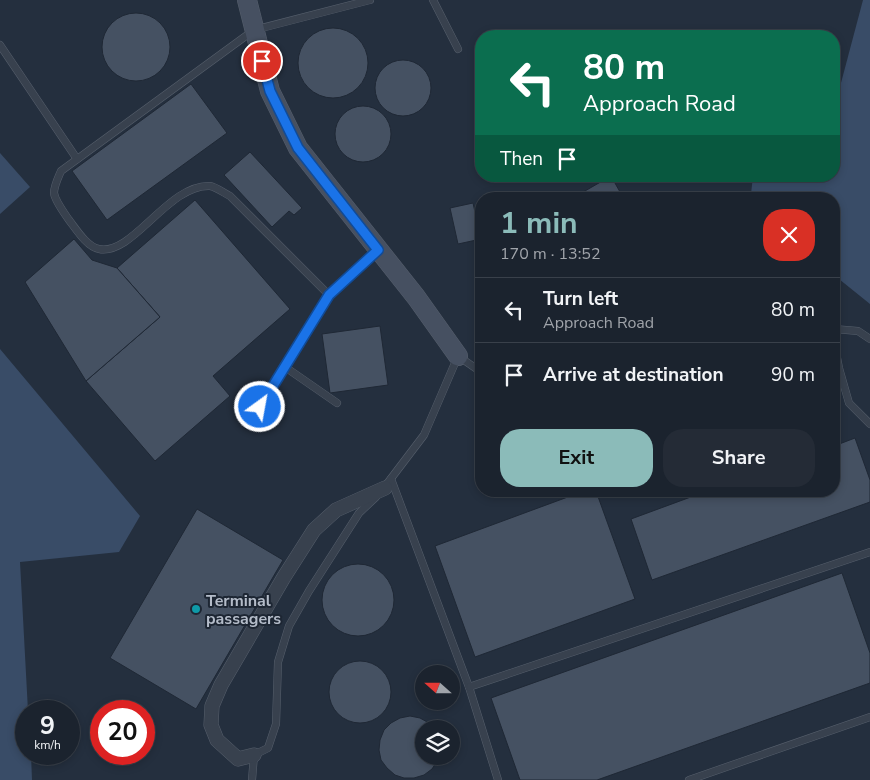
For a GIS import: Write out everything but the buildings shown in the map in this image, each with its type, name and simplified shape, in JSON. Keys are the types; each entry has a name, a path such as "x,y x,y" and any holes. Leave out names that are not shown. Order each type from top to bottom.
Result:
{"main road":[{"path":"247,0 270,91 298,148 416,297 458,356"}],"street":[{"path":"254,755 238,759 217,740 212,725 212,706 221,685 314,530 336,510 388,483"}],"lane":[{"path":"329,295 230,196 211,186 191,189 166,206 123,244 111,249 98,249 85,240 62,210 54,194 61,171 254,30 370,0"},
{"path":"433,0 458,49"},
{"path":"0,45 78,159"},
{"path":"260,407 329,295 378,250"},
{"path":"840,330 858,331 870,339"},
{"path":"252,780 254,755 268,748 276,724 278,662 289,626 308,591 359,514 388,483 424,434 458,356 475,368"},
{"path":"285,367 337,403"},
{"path":"840,372 849,403 870,424"},
{"path":"388,483 469,687 498,780"},
{"path":"469,687 870,552"},
{"path":"689,780 870,717"}],"water":[{"path":"863,0 870,0 870,304 840,280 840,192 751,192 752,182 840,182 840,87"},
{"path":"0,153 30,187 0,214"},
{"path":"0,349 140,516 119,552 20,562 27,700 15,700 15,765 31,765 32,780 0,780"}],"place":[{"name":"Terminal passagers","path":"196,609"}],"route":[{"path":"260,407 329,295 378,250 298,148 270,91 262,61"}]}
